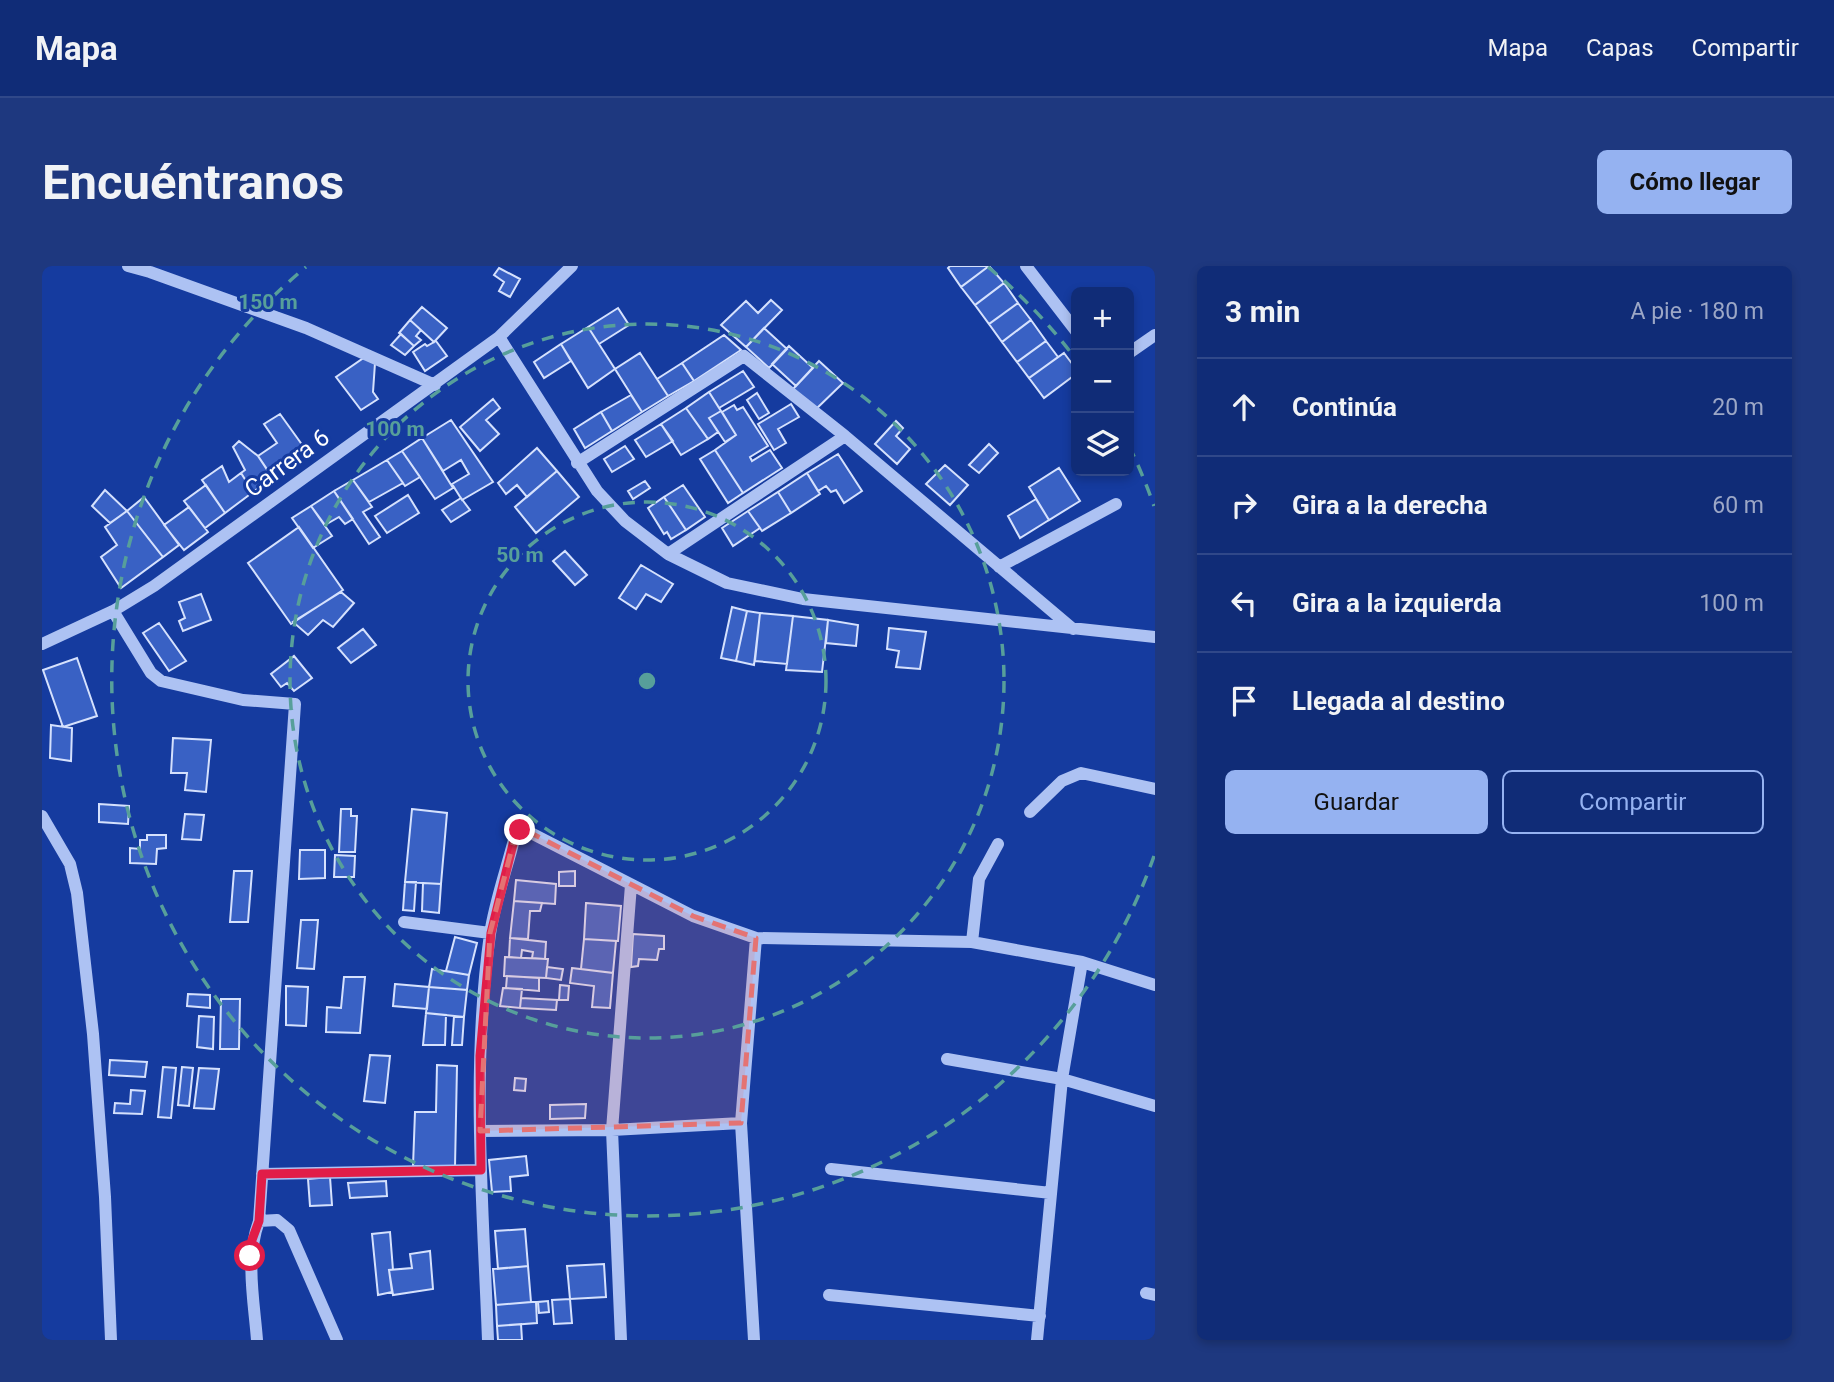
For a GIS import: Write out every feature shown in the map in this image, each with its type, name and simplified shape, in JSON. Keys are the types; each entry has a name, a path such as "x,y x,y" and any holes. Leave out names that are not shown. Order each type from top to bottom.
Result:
{"street":[{"path":"128,266 306,328 435,385"},
{"name":"Carrera 6","path":"42,644 113,611 154,586 499,337 572,266"},
{"path":"1026,266 1071,324"},
{"path":"1133,350 1155,335"},
{"path":"499,337 577,463 597,491 625,522 668,554 727,583 803,599 1155,637"},
{"path":"577,463 744,356 845,436 1073,629"},
{"path":"668,554 845,436"},
{"path":"999,567 1116,504"},
{"path":"113,611 151,673 161,681 243,700 295,704 259,1221 250,1256 257,1340"},
{"path":"1030,812 1062,781 1081,773 1155,789"},
{"path":"42,816 70,864 77,893 96,1074 111,1340"},
{"path":"488,1340 481,1170 480,1056 491,933 515,836 520,830 527,831 693,916 756,938 972,942 1082,962 1155,985"},
{"path":"972,942 979,879 998,845"},
{"path":"621,1340 612,1130 631,885"},
{"path":"404,922 491,933"},
{"path":"754,1340 741,1123 756,938"},
{"path":"1037,1340 1062,1079 1082,962"},
{"path":"947,1059 1062,1079 1155,1106"},
{"path":"480,1131 612,1130 741,1123"},
{"path":"831,1169 1051,1193"},
{"path":"262,1174 481,1170"},
{"path":"259,1221 277,1220 289,1230 337,1340"},
{"path":"829,1295 1040,1315"}],"highlighted area":[{"path":"527,831 693,916 756,938 741,1123 480,1131 490,933 515,836"}],"building":[{"path":"989,266 961,287 948,268"},
{"path":"989,266 1004,283 975,305 961,287"},
{"path":"499,268 520,279 510,297 499,291 504,282 494,275"},
{"path":"1004,283 1018,303 989,324 975,305"},
{"path":"771,300 782,310 746,347 721,325 746,301 758,313"},
{"path":"1018,303 1031,320 1002,342 989,324"},
{"path":"422,307 447,328 434,342 410,320"},
{"path":"618,308 629,325 599,344 588,327"},
{"path":"410,320 421,330 416,336 421,340 414,346 399,333"},
{"path":"1031,320 1046,341 1017,362 1002,342"},
{"path":"588,327 615,369 588,388 561,344"},
{"path":"764,328 787,349 769,368 746,347"},
{"path":"401,334 414,346 405,355 391,345"},
{"path":"724,335 741,350 694,381 682,363"},
{"path":"436,341 447,356 425,371 413,352"},
{"path":"1046,341 1058,357 1029,378 1017,362"},
{"path":"561,344 571,361 544,378 534,362"},
{"path":"789,346 813,368 796,386 772,364"},
{"path":"640,353 668,396 642,412 615,369"},
{"path":"1064,353 1071,362 1071,378 1044,398 1029,378"},
{"path":"365,357 375,363 373,392 378,399 361,410 336,377"},
{"path":"819,361 843,383 815,410 793,389"},
{"path":"682,363 694,381 668,396 657,379"},
{"path":"743,371 754,387 719,408 709,392"},
{"path":"709,392 721,411 709,418 718,432 708,439 686,408"},
{"path":"757,393 769,413 759,419 747,400"},
{"path":"631,395 642,412 612,431 601,412"},
{"path":"493,399 500,408 486,420 499,434 480,451 460,427"},
{"path":"791,404 799,417 778,429 786,443 774,450 758,424"},
{"path":"734,405 737,410 743,407 768,446 750,457 752,461 770,450 782,468 743,493 715,450 736,435 722,412"},
{"path":"686,408 708,439 681,455 661,424"},
{"path":"721,411 736,435 725,442 709,418"},
{"path":"601,412 612,431 585,448 574,429"},
{"path":"280,414 303,446 268,471 258,456 277,443 264,424"},
{"path":"451,420 493,482 462,500 452,484 469,474 461,460 443,471 422,438"},
{"path":"896,421 903,428 896,436 910,449 897,464 875,444"},
{"path":"661,424 673,441 646,457 635,440"},
{"path":"422,438 453,488 435,499 402,451"},
{"path":"239,441 258,456 273,478 253,492 241,473 245,470 233,447"},
{"path":"989,444 998,453 979,473 969,465"},
{"path":"625,446 634,459 612,472 604,459"},
{"path":"537,448 557,471 527,497 517,485 506,494 498,483"},
{"path":"715,450 743,493 728,503 700,459"},
{"path":"402,451 420,477 405,486 387,460"},
{"path":"838,454 862,491 844,503 836,490 831,492 826,486 818,491 807,473"},
{"path":"387,460 403,483 369,502 353,480"},
{"path":"945,465 968,485 950,505 926,484"},
{"path":"222,466 229,482 241,473 253,492 225,513 202,480"},
{"path":"1059,468 1080,501 1049,520 1029,487"},
{"path":"557,471 579,497 536,533 515,507"},
{"path":"807,473 820,494 791,513 778,492"},
{"path":"353,480 372,507 363,512 380,537 369,544 334,491"},
{"path":"645,481 650,488 633,499 628,491"},
{"path":"206,485 225,513 205,528 184,501"},
{"path":"683,485 705,517 686,530 664,497"},
{"path":"105,490 127,511 110,523 92,506"},
{"path":"334,491 353,519 345,524 339,517 325,525 311,506"},
{"path":"778,492 791,513 762,531 748,511"},
{"path":"408,495 419,513 387,533 375,516"},
{"path":"144,497 179,545 163,557 127,511"},
{"path":"664,497 686,530 671,539 667,532 664,534 648,508"},
{"path":"461,498 470,510 451,522 442,510"},
{"path":"1036,499 1049,520 1020,538 1008,516"},
{"path":"311,506 332,536 313,548 292,518"},
{"path":"189,507 208,532 184,550 164,525"},
{"path":"127,511 163,557 121,588 101,557 117,545 105,527"},
{"path":"748,511 760,528 733,546 722,528"},
{"path":"299,527 343,590 291,624 248,563"},
{"path":"565,551 587,575 575,585 553,561"},
{"path":"641,565 673,584 661,602 646,594 636,609 619,598"},
{"path":"341,592 354,603 333,627 323,620 308,635 293,622"},
{"path":"201,594 211,620 183,631 179,621 185,618 179,602"},
{"path":"732,607 747,611 736,661 721,658"},
{"path":"747,611 760,613 754,665 736,661"},
{"path":"760,613 793,616 787,664 755,661"},
{"path":"793,616 828,620 822,672 786,670"},
{"path":"828,620 858,625 856,646 826,643"},
{"path":"159,623 186,661 169,671 143,633"},
{"path":"889,628 926,632 920,669 896,667 899,651 887,649"},
{"path":"363,629 376,645 351,663 338,648"},
{"path":"294,656 312,678 294,691 287,683 281,687 271,674"},
{"path":"77,658 97,716 63,727 43,670"},
{"path":"51,725 72,728 71,761 50,758"},
{"path":"173,738 211,740 206,792 185,790 187,773 171,773"},
{"path":"99,804 129,806 128,824 99,822"},
{"path":"341,809 351,809 351,816 357,816 355,852 339,852"},
{"path":"412,809 447,813 441,884 405,882"},
{"path":"185,814 204,815 201,840 182,839"},
{"path":"147,835 166,835 166,848 157,849 156,864 130,863 130,848 140,849 140,840 147,840"},
{"path":"300,850 325,850 325,878 299,879"},
{"path":"335,855 355,856 354,877 334,877"},
{"path":"234,871 252,871 248,922 230,922"},
{"path":"575,871 575,886 559,886 559,872"},
{"path":"516,880 556,884 555,904 514,901"},
{"path":"405,882 416,882 414,911 403,910"},
{"path":"423,883 441,884 439,913 422,911"},
{"path":"514,901 542,903 540,911 530,911 528,939 510,938"},
{"path":"586,903 621,906 618,941 584,939"},
{"path":"301,920 318,920 314,969 297,968"},
{"path":"633,934 664,936 664,949 659,949 657,960 639,959 638,966 631,967"},
{"path":"455,937 477,943 469,975 446,971"},
{"path":"510,938 546,942 545,959 532,958 533,952 522,950 521,958 509,957"},
{"path":"584,939 616,941 613,973 581,969"},
{"path":"505,957 548,959 546,978 504,976"},
{"path":"547,967 563,969 561,980 546,978"},
{"path":"572,968 613,973 610,1008 592,1007 594,986 570,983"},
{"path":"432,969 469,975 467,990 429,987"},
{"path":"507,976 539,978 539,991 506,988"},
{"path":"344,977 365,977 360,1033 326,1032 327,1007 341,1008"},
{"path":"395,984 429,987 427,1009 393,1006"},
{"path":"560,985 569,986 568,1000 559,1000"},
{"path":"286,986 308,987 306,1026 286,1025"},
{"path":"429,987 467,990 464,1017 426,1013"},
{"path":"503,988 522,989 520,1008 500,1006"},
{"path":"188,994 210,995 210,1008 187,1006"},
{"path":"521,998 557,1000 556,1010 520,1008"},
{"path":"221,999 240,999 239,1049 220,1049"},
{"path":"426,1013 446,1015 445,1045 423,1045"},
{"path":"199,1016 214,1017 213,1049 197,1047"},
{"path":"454,1016 464,1017 462,1045 452,1045"},
{"path":"370,1055 390,1056 385,1103 364,1101"},
{"path":"110,1060 147,1062 145,1077 109,1075"},
{"path":"437,1065 457,1066 455,1167 413,1166 415,1112 436,1112"},
{"path":"163,1067 176,1068 171,1118 158,1117"},
{"path":"182,1067 193,1068 189,1106 178,1105"},
{"path":"199,1068 219,1069 214,1109 194,1108"},
{"path":"515,1078 526,1079 525,1091 514,1090"},
{"path":"131,1090 145,1091 142,1114 114,1113 115,1103 130,1104"},
{"path":"586,1104 585,1118 550,1119 550,1105"},
{"path":"526,1156 528,1175 510,1177 511,1191 492,1192 489,1160"},
{"path":"330,1177 332,1205 310,1206 308,1179"},
{"path":"386,1181 387,1196 350,1198 348,1183"},
{"path":"525,1229 528,1266 498,1269 495,1231"},
{"path":"390,1232 393,1270 389,1270 392,1292 378,1295 372,1234"},
{"path":"430,1251 433,1289 393,1295 389,1270 412,1268 410,1254"},
{"path":"604,1264 606,1297 570,1299 567,1266"},
{"path":"528,1266 531,1302 496,1305 493,1269"},
{"path":"570,1299 572,1323 554,1324 552,1300"},
{"path":"548,1301 549,1312 539,1313 538,1302"},
{"path":"536,1302 537,1323 497,1326 496,1305"},
{"path":"521,1324 522,1340 498,1340 497,1326"}],"route":[{"path":"250,1256 259,1221 262,1174 481,1170 480,1056 491,933 515,836 520,830"}]}
